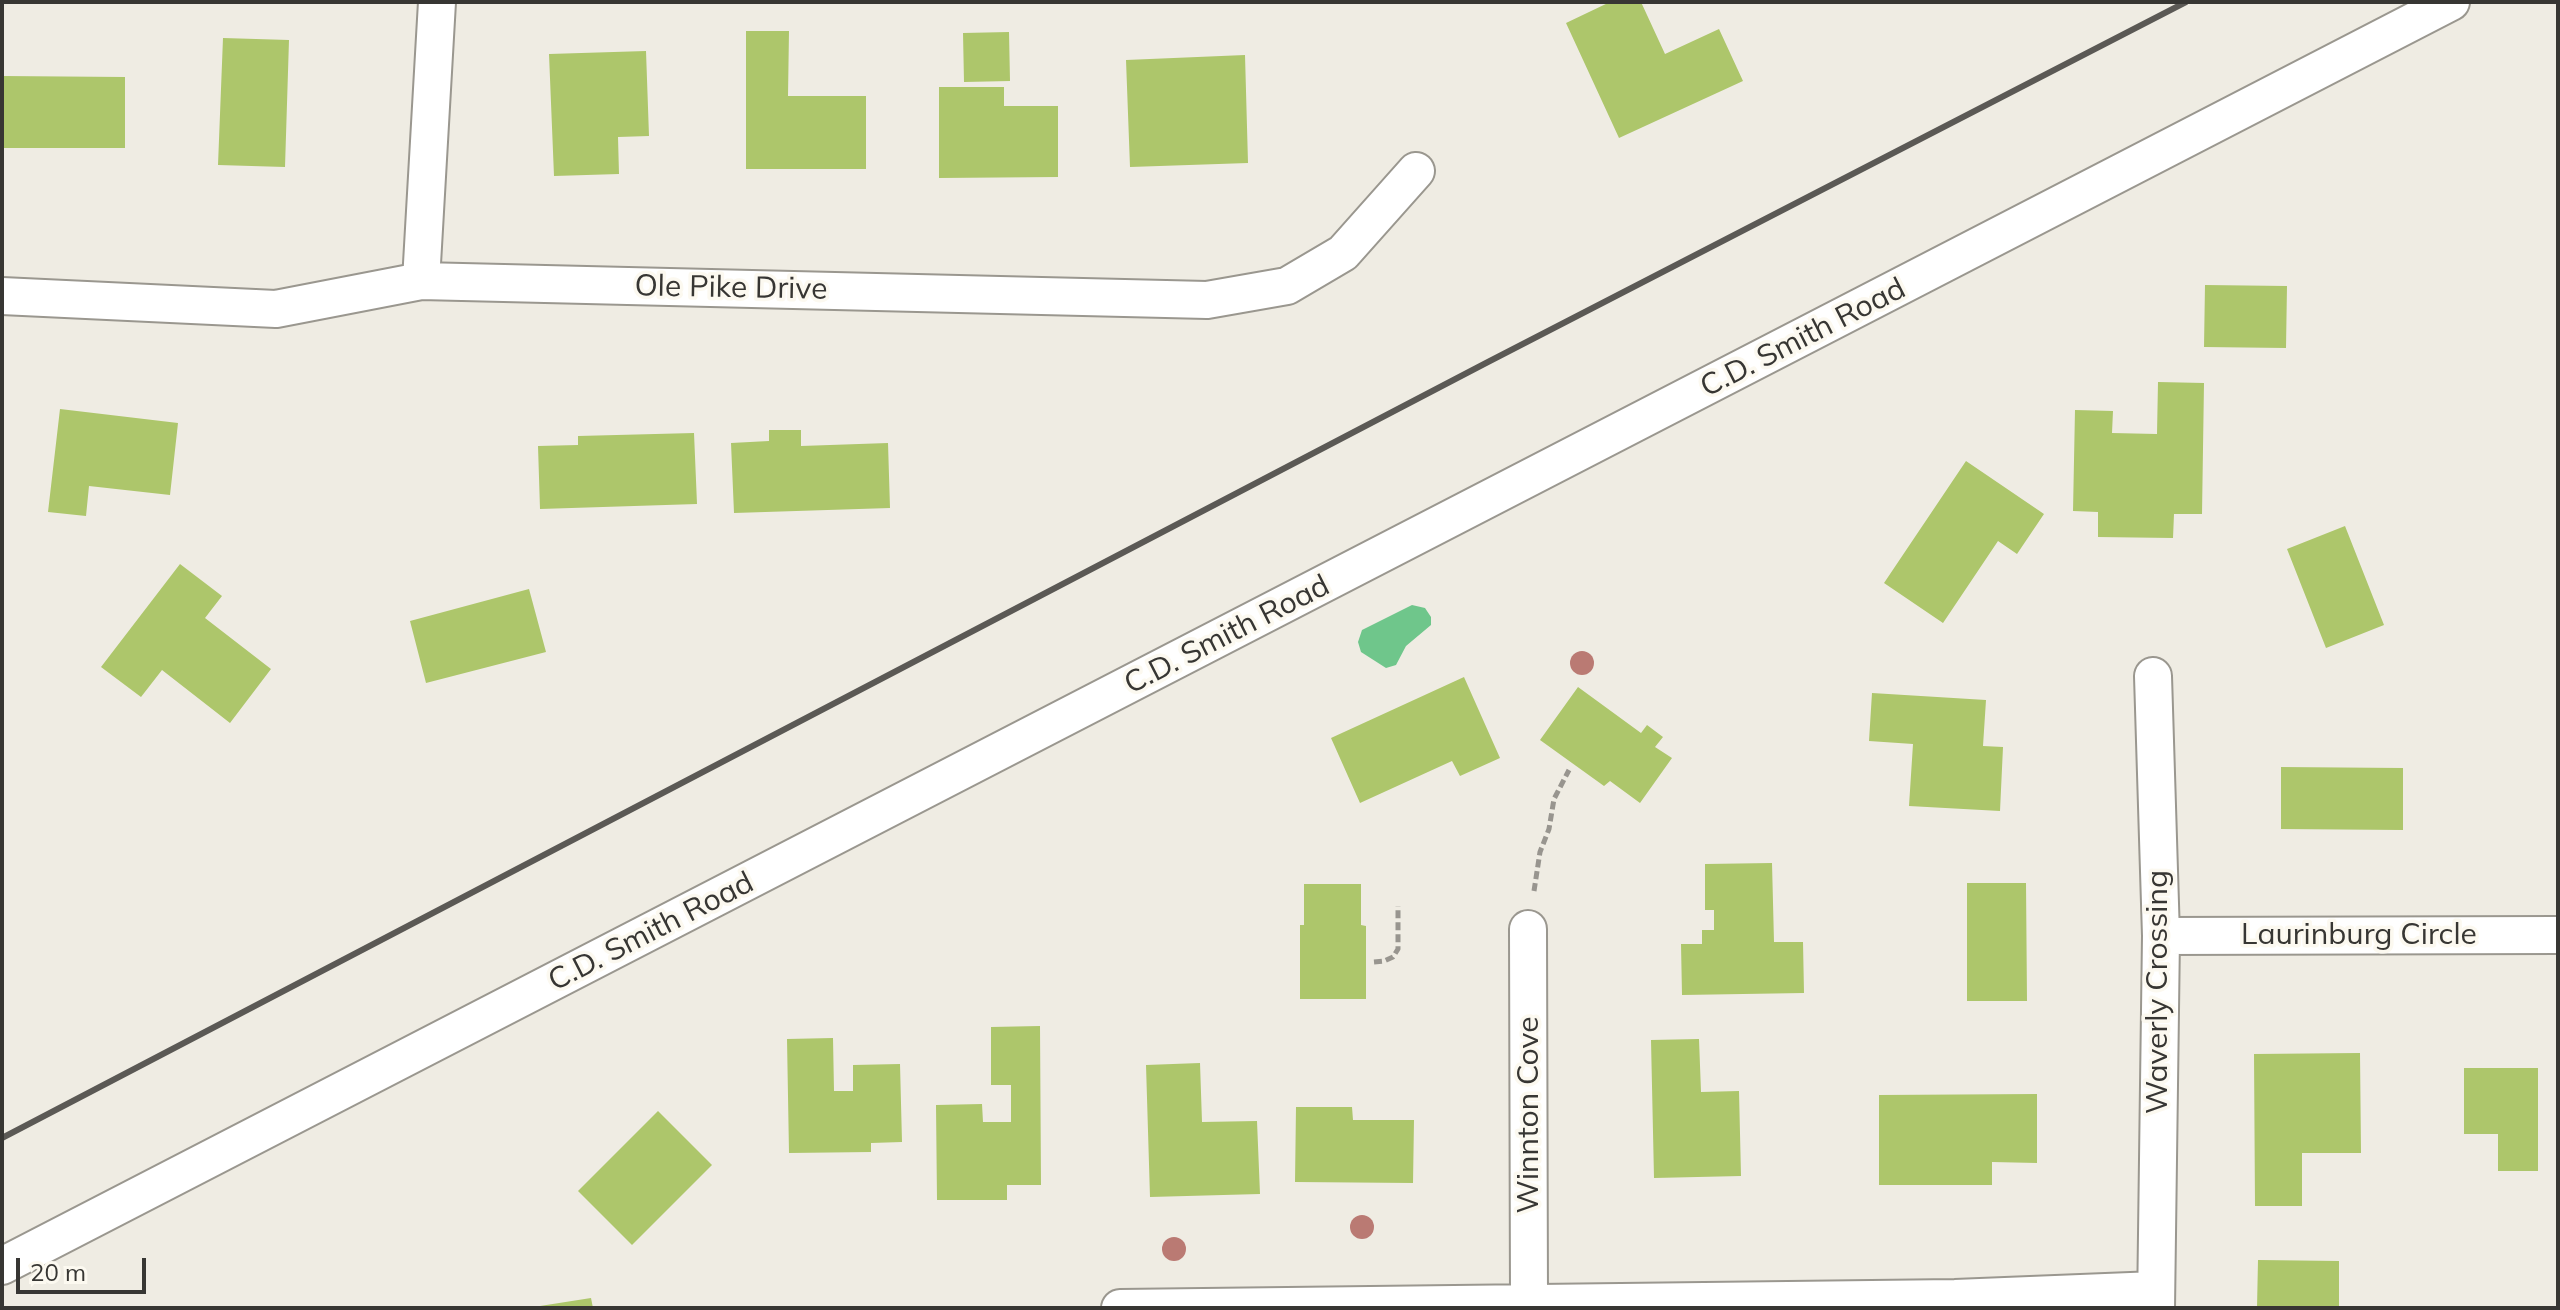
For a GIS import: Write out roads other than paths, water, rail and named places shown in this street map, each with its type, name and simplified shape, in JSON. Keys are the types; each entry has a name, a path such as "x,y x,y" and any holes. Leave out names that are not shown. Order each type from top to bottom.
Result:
{"street":[{"path":"421,281 437,2"},
{"name":"C.D. Smith Road","path":"2,1266 2451,2"},
{"name":"Ole Pike Drive","path":"2,296 276,309 421,281 1207,300 1287,286 1343,253 1416,171"},
{"name":"Waverly Crossing","path":"2153,676 2161,936 2156,1299"},
{"name":"Winnton Cove","path":"1528,929 1529,1301"},
{"name":"Laurinburg Circle","path":"2161,936 2558,935"},
{"path":"1120,1308 1529,1301 2156,1299"}],"railway":[{"path":"2,1138 1486,363 2186,2"}]}
